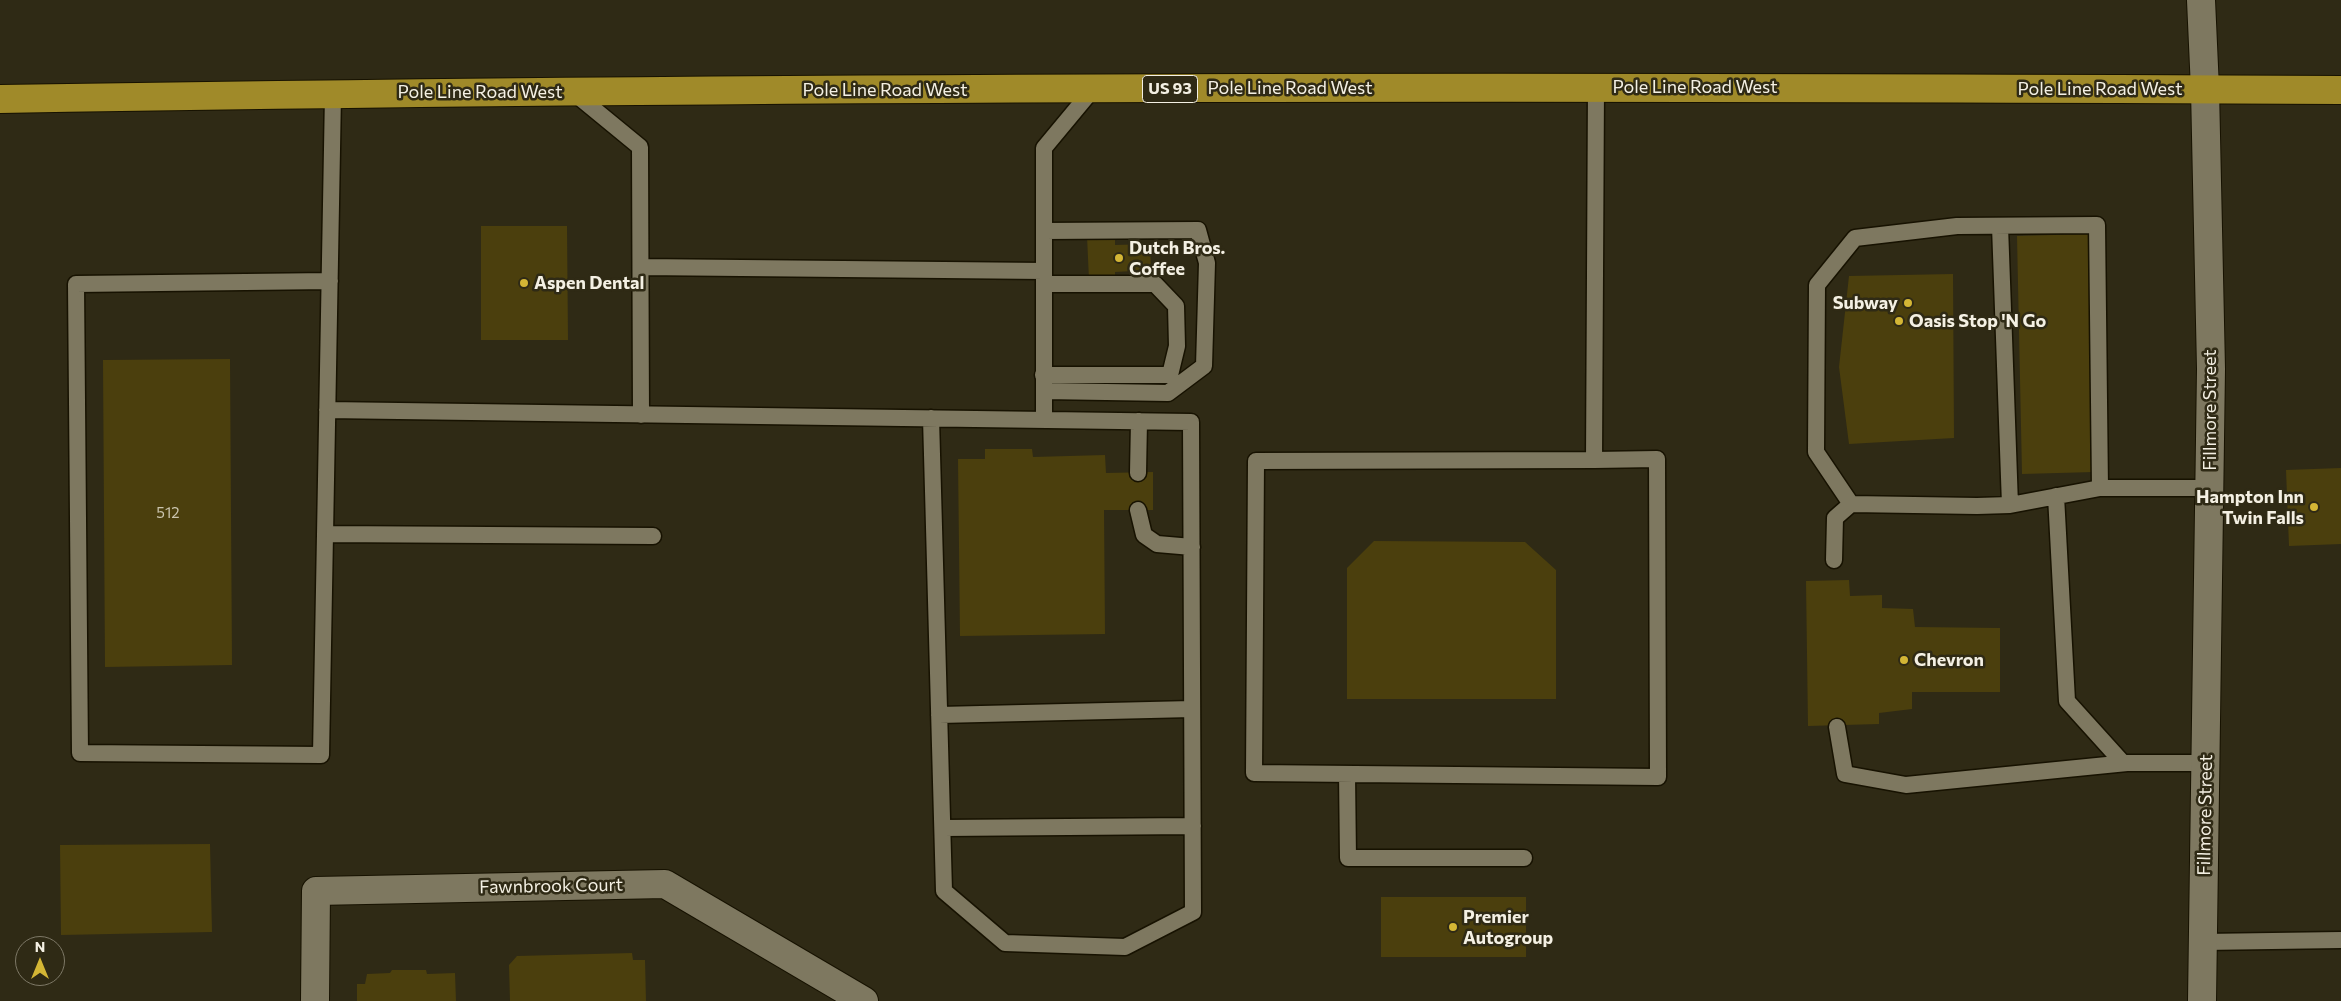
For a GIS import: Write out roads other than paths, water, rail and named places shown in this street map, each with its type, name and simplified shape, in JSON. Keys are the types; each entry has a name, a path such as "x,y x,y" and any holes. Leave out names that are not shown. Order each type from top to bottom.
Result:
{"highway":[{"name":"Pole Line Road West","path":"0,99 573,92 1596,87 2341,90"}],"street":[{"name":"Fillmore Street","path":"2201,0 2205,89 2211,369 2202,1001"},
{"name":"Fawnbrook Court","path":"315,1001 316,891 665,884 864,1001"}],"lane":[{"path":"1594,460 1596,87"},
{"path":"1044,420 1044,148 1093,89"},
{"path":"573,92 640,147 641,414"},
{"path":"330,281 76,284 80,753 321,755 330,281 333,94"},
{"path":"1851,504 1816,452 1818,285 1855,238 1957,226 2097,225 2100,488"},
{"path":"2000,226 2010,504"},
{"path":"1043,383 1168,393 1204,366 1207,263 1198,230 1044,231"},
{"path":"641,267 1044,278 1156,284 1176,306 1177,346 1170,375 1043,383"},
{"path":"327,410 931,418 1191,422 1193,912 1125,947 1004,944 944,891 931,418"},
{"path":"1138,473 1139,421"},
{"path":"1657,459 1658,777 1254,773 1256,461 1594,460 1657,459"},
{"path":"1834,560 1835,518 1851,504 1977,506 2010,504 2100,488 2210,488"},
{"path":"2056,496 2066,701 2123,764"},
{"path":"1138,510 1144,535 1157,544 1192,547"},
{"path":"325,534 653,536"},
{"path":"939,715 1192,709"},
{"path":"1837,727 1845,774 1906,785 2123,764 2205,764"},
{"path":"1347,774 1348,858 1524,858"},
{"path":"943,828 1193,826"},
{"path":"2203,942 2341,940"}],"place":[{"name":"Dutch Bros. Coffee","path":"1119,258"},
{"name":"Aspen Dental","path":"524,283"},
{"name":"Subway","path":"1908,303"},
{"name":"Oasis Stop 'N Go","path":"1899,321"},
{"name":"Hampton Inn Twin Falls","path":"2314,507"},
{"name":"Chevron","path":"1904,660"},
{"name":"Premier Autogroup","path":"1453,927"}]}
